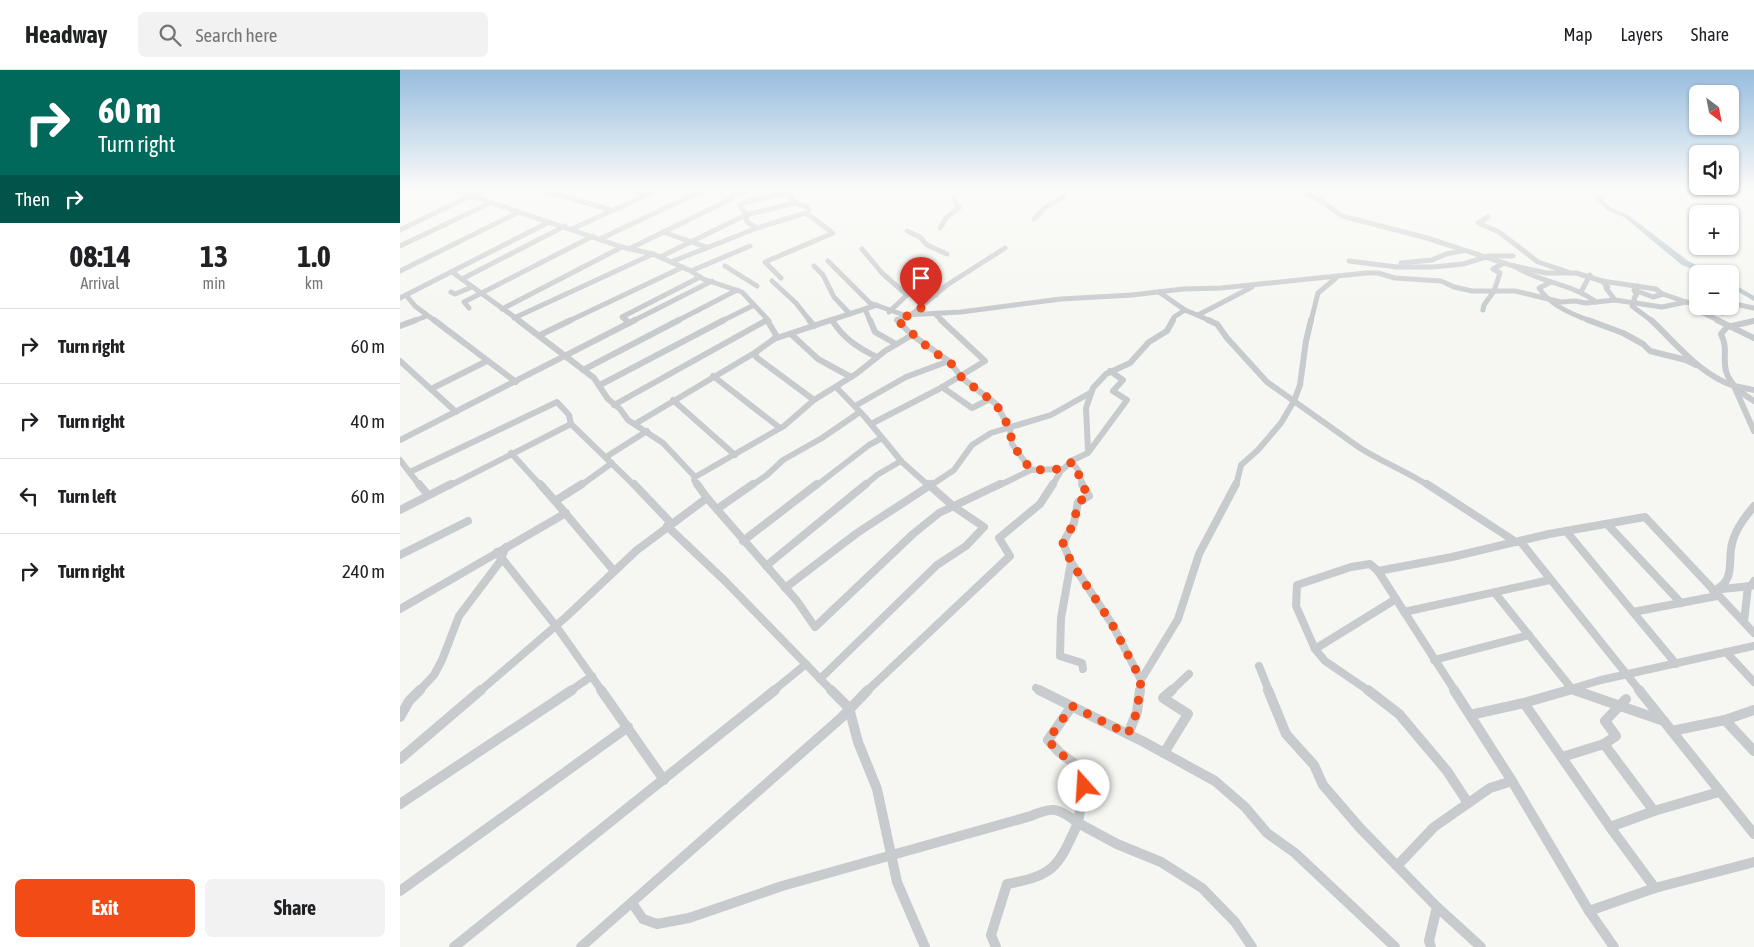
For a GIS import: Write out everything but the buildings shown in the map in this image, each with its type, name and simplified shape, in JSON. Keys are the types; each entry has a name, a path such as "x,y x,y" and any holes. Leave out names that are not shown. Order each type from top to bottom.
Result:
{"street":[{"path":"400,246 434,230"},
{"path":"400,271 483,230"},
{"path":"516,382 487,362 403,296 534,230"},
{"path":"462,279 564,230"},
{"path":"574,230 626,248 652,254 683,267 700,277 742,292 767,320 776,335 774,339"},
{"path":"469,308 464,302 615,230"},
{"path":"502,309 626,248 667,230"},
{"path":"660,257 716,230"},
{"path":"672,262 752,230"},
{"path":"781,278 765,262 832,233 828,230"},
{"path":"1392,230 1504,263 1546,273 1567,273 1590,276 1602,281 1620,282 1653,297 1662,294 1689,302"},
{"path":"1494,230 1538,262"},
{"path":"907,231 920,237 921,242 926,245 947,254"},
{"path":"663,232 706,247"},
{"path":"691,271 750,246"},
{"path":"1449,246 1514,256 1538,262 1567,273"},
{"path":"897,320 912,314 947,285 1005,248"},
{"path":"862,249 882,273 907,295"},
{"path":"1513,265 1514,256 1518,249"},
{"path":"1396,266 1406,262 1432,260 1446,254 1464,251"},
{"path":"514,318 652,254"},
{"path":"1349,261 1396,266 1463,264 1487,257 1514,256"},
{"path":"828,261 870,303 904,315 988,309 1061,299 1378,273 1395,278 1441,281 1454,287 1472,291 1515,291 1553,302 1616,300 1662,307 1686,302"},
{"path":"1484,310 1484,305 1494,291 1500,273 1493,269 1504,263"},
{"path":"1513,265 1526,275 1574,289 1596,302"},
{"path":"725,266 758,286"},
{"path":"814,266 823,275 834,297 850,314"},
{"path":"1396,266 1417,279"},
{"path":"540,335 683,267"},
{"path":"452,272 540,335 594,378 628,420 663,443 695,477 694,480 707,498 785,588 815,627 913,534 939,513 1031,470 1062,469"},
{"path":"1567,273 1568,282 1574,289"},
{"path":"1580,292 1590,276"},
{"path":"629,323 622,317 700,277"},
{"path":"1128,734 1137,712 1141,680 1178,619 1199,554 1237,483 1241,465 1258,450 1281,423 1294,400 1300,385 1306,341 1318,293 1338,277"},
{"path":"400,440 712,281"},
{"path":"772,281 802,309 814,326"},
{"path":"1602,281 1608,287 1606,288 1608,292 1616,300"},
{"path":"1557,284 1568,282"},
{"path":"1549,283 1539,288 1544,296 1577,316 1623,333 1643,344 1650,351 1686,360 1718,380 1736,387 1754,390"},
{"path":"1198,315 1257,284"},
{"path":"451,292 455,294 472,287"},
{"path":"936,295 921,288 907,295 889,312 912,335 949,361 961,377 996,404 1009,428 1012,444 1031,470"},
{"path":"1637,289 1634,298 1635,302 1632,306 1645,315 1677,344 1696,365"},
{"path":"583,370 736,290"},
{"path":"1159,292 1185,310 1217,324 1245,356 1252,368 1267,382 1360,448 1376,458 1406,471 1518,542 1627,674 1754,834"},
{"path":"1739,302 1754,300"},
{"path":"1739,304 1754,308"},
{"path":"600,385 754,305"},
{"path":"635,424 756,352 774,339 879,305"},
{"path":"865,309 875,332 896,344"},
{"path":"1088,453 1088,418 1085,409 1090,393 1097,382 1110,371 1129,363 1147,343 1169,329 1174,317 1185,310"},
{"path":"871,424 961,377 985,362 935,314"},
{"path":"1707,315 1754,338"},
{"path":"400,326 428,316"},
{"path":"614,405 767,320"},
{"path":"832,320 848,342 877,357"},
{"path":"1754,320 1747,324 1730,326 1721,334 1727,347 1725,364 1727,373 1736,387 1754,431"},
{"path":"791,334 819,359 851,377"},
{"path":"695,477 735,456 780,428 814,400 912,335"},
{"path":"756,352 756,357 814,400"},
{"path":"717,509 767,475 783,460 822,438 857,409 906,377 949,361"},
{"path":"400,362 456,412"},
{"path":"431,389 487,362"},
{"path":"581,947 841,718 849,708 1010,556 999,538 1044,499 1054,479 1062,469 1088,453 1108,428 1127,400 1113,391 1124,380 1122,379 1127,373 1129,363"},
{"path":"1110,371 1122,379"},
{"path":"713,376 780,428"},
{"path":"820,679 937,565 966,546 984,527 953,506 901,461 871,424 836,387"},
{"path":"942,387 972,408 990,399"},
{"path":"1736,387 1754,399"},
{"path":"785,588 858,533 954,470 972,445 991,433 1051,415 1090,393"},
{"path":"674,400 735,456"},
{"path":"410,472 557,402 569,415 571,424 609,460 849,708 858,742 877,789 897,882 925,947"},
{"path":"400,510 571,424"},
{"path":"556,501 576,491 609,460 647,431"},
{"path":"743,541 869,445 882,438"},
{"path":"511,453 556,501 614,572"},
{"path":"400,460 428,495"},
{"path":"766,566 877,475 901,461"},
{"path":"1072,462 1078,470 1080,482 1089,496 1078,502 1074,523 1063,543 1071,562 1112,624 1141,680"},
{"path":"400,759 556,626 637,550 669,524 707,498"},
{"path":"1718,592 1728,582 1732,543 1741,522 1754,506"},
{"path":"400,717 409,701 434,675 442,660 459,616 499,554 506,547 566,513"},
{"path":"1378,571 1452,557 1566,531 1645,518 1718,592 1754,633"},
{"path":"400,555 468,520"},
{"path":"1607,524 1681,603"},
{"path":"1566,531 1676,664"},
{"path":"400,609 499,554"},
{"path":"499,554 556,626 664,780"},
{"path":"1071,562 1060,618 1060,656 1082,663 1083,668"},
{"path":"1468,803 1447,771 1399,714 1368,689 1325,660 1315,649 1296,606 1297,584 1351,567 1370,564 1378,571 1512,781 1589,911 1614,947"},
{"path":"1404,612 1550,580"},
{"path":"1633,612 1681,603 1751,584 1744,622"},
{"path":"1495,593 1572,689 1624,703 1664,721"},
{"path":"1315,649 1396,599"},
{"path":"1434,660 1529,635"},
{"path":"1470,715 1524,703 1627,674 1754,646"},
{"path":"1726,652 1754,682"},
{"path":"454,947 517,894 664,780 806,664"},
{"path":"1259,666 1286,734 1314,765 1324,785 1354,821 1397,866 1437,907 1482,947"},
{"path":"1164,752 1188,714 1163,698 1189,674"},
{"path":"400,804 592,676"},
{"path":"1036,688 1164,752 1215,780 1245,807 1267,833 1295,853 1376,932 1394,947"},
{"path":"1524,703 1655,888"},
{"path":"1562,757 1604,744 1616,736 1605,720 1624,703"},
{"path":"988,947 1007,884 1036,880 1056,868 1078,823 1084,786 1083,770 1058,752 1048,740 1072,706"},
{"path":"1672,731 1725,720 1754,710"},
{"path":"1725,720 1754,752"},
{"path":"400,891 628,727"},
{"path":"1604,744 1654,811"},
{"path":"1397,866 1434,827 1490,788 1512,781"},
{"path":"1610,827 1654,811 1719,792"},
{"path":"632,903 643,919 657,924 689,918 782,886 1031,816 1049,808 1064,812 1078,823 1117,844 1161,862 1202,888 1235,922 1252,947"},
{"path":"1589,911 1655,888 1754,862"},
{"path":"1431,947 1428,941 1437,907"},
{"path":"991,935 996,947"}],"waterway":[{"path":"1643,230 1690,265"},
{"path":"1739,290 1754,299"}],"route":[{"path":"921,308 897,320 932,351 950,362 962,378 996,404 1010,429 1012,444 1031,470 1062,469 1072,462 1078,470 1080,482 1089,496 1078,502 1074,523 1063,543 1071,562 1091,589 1112,624 1141,680 1137,712 1128,734 1072,706 1048,740 1058,752 1083,770 1084,786"}]}
